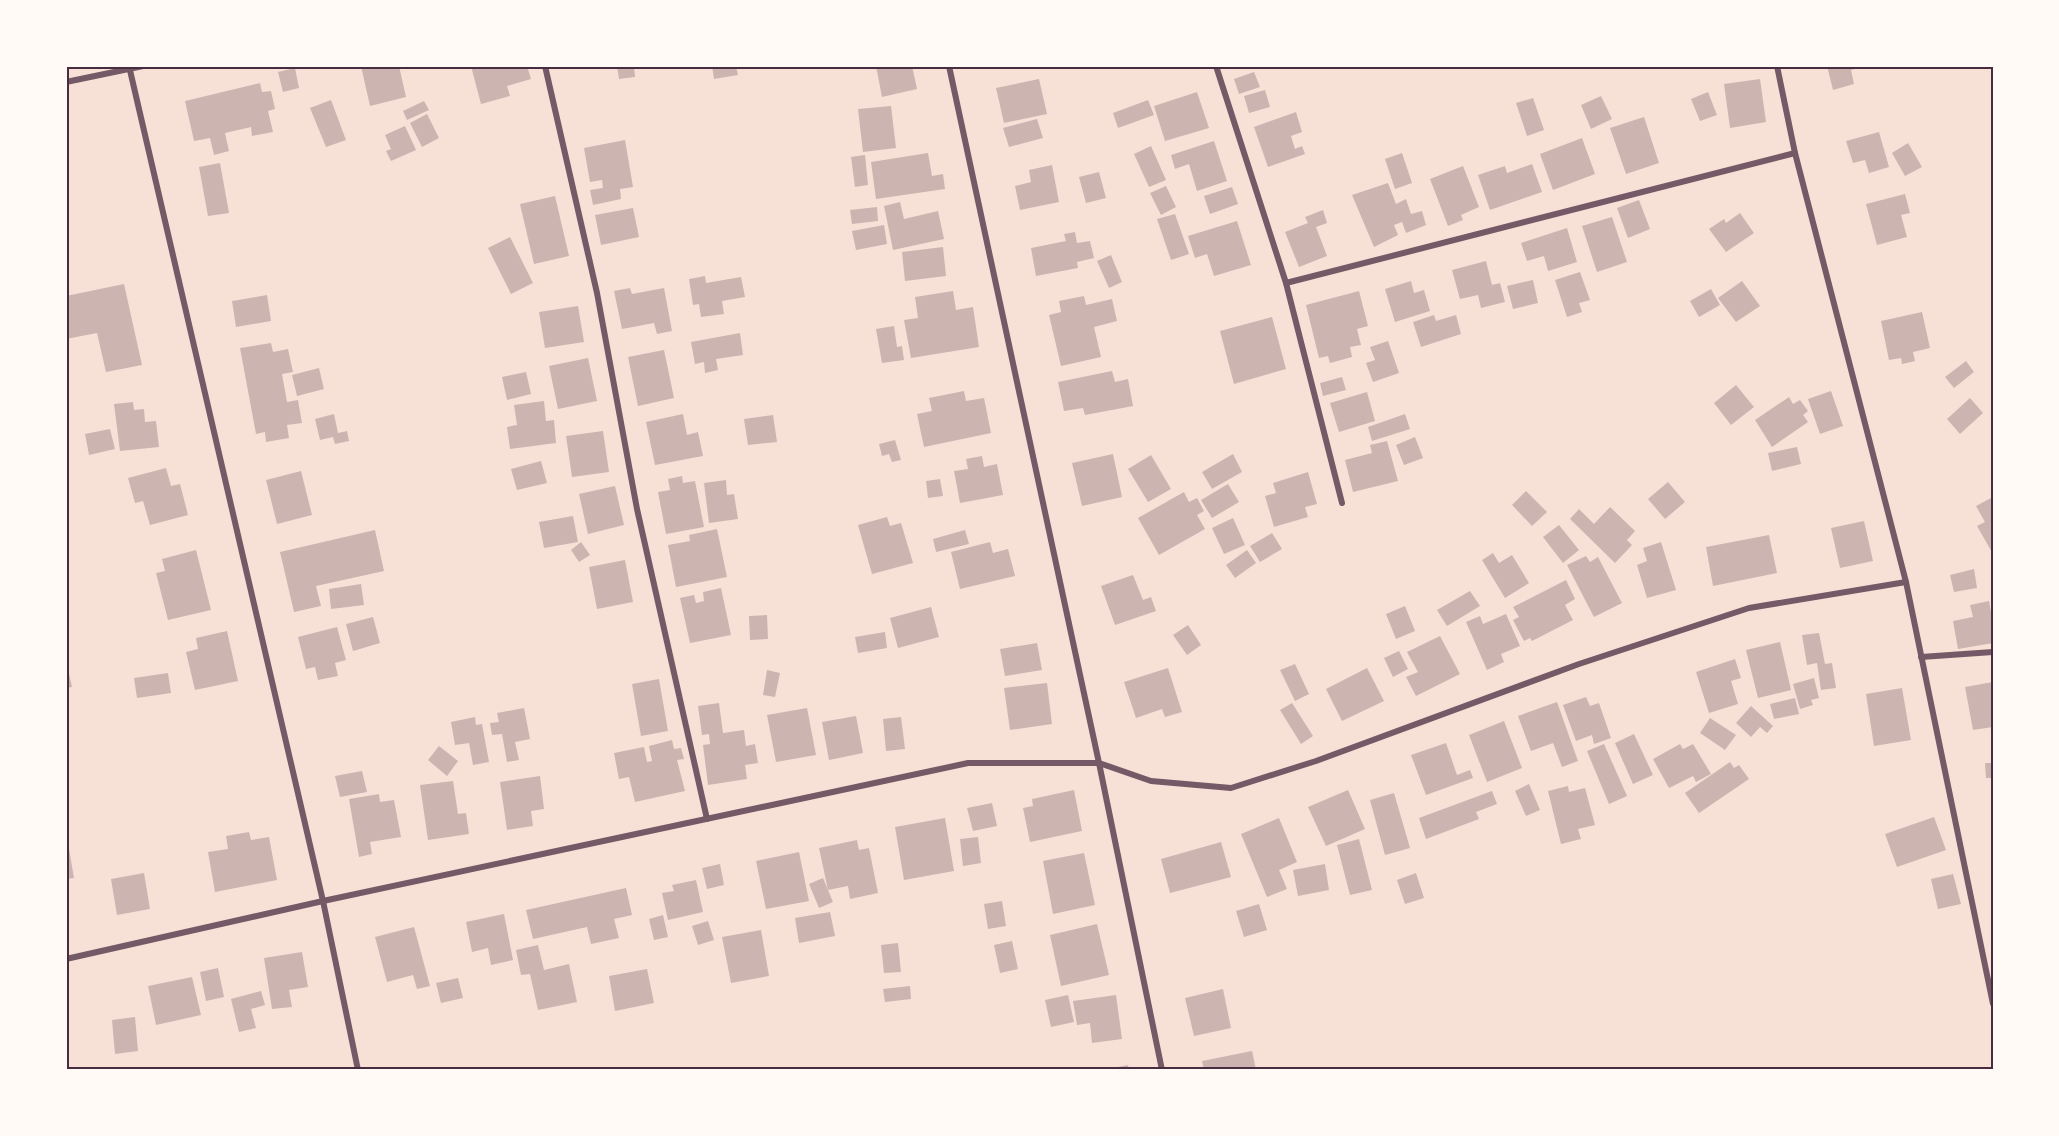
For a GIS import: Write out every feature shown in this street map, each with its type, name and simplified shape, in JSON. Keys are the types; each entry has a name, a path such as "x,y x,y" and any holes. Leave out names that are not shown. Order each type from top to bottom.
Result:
{"street":[{"path":"66,82 143,66"},
{"path":"545,66 597,292 637,509 706,819"},
{"path":"949,66 1099,763 1162,1070"},
{"path":"1216,66 1286,283 1342,503"},
{"path":"1777,66 1795,153 1906,582 1993,1004"},
{"path":"129,68 323,901 358,1070"},
{"path":"1286,283 1795,153"},
{"path":"66,959 323,901 968,763 1099,763 1151,781 1231,788 1316,761 1579,664 1749,608 1906,582"},
{"path":"1921,657 1993,652"}],"building":[{"path":"361,66 399,66 406,97 370,106"},
{"path":"471,66 527,66 531,79 507,86 510,96 481,104"},
{"path":"617,66 634,66 635,77 619,79"},
{"path":"712,66 736,66 738,75 714,79"},
{"path":"876,66 912,66 917,89 882,97"},
{"path":"1827,66 1863,67 1851,70 1854,84 1833,90"},
{"path":"295,68 299,88 283,92 278,72"},
{"path":"1254,72 1260,87 1239,94 1234,79"},
{"path":"1039,79 1047,114 1004,123 996,88"},
{"path":"1760,79 1766,122 1730,128 1724,84"},
{"path":"260,83 262,92 271,91 275,109 268,111 273,132 252,136 251,127 225,133 229,151 214,155 210,138 194,141 185,101"},
{"path":"1265,90 1270,107 1249,113 1244,96"},
{"path":"1197,92 1209,128 1165,141 1154,106"},
{"path":"1708,92 1717,115 1700,121 1691,99"},
{"path":"1601,96 1612,119 1591,129 1581,105"},
{"path":"1533,98 1544,130 1527,136 1516,103"},
{"path":"331,100 346,140 326,147 310,108"},
{"path":"1148,100 1154,115 1118,128 1113,113"},
{"path":"424,101 429,110 407,120 403,111"},
{"path":"891,106 896,148 863,152 858,109"},
{"path":"1296,112 1302,132 1291,136 1295,149 1302,146 1305,154 1268,167 1254,127"},
{"path":"427,114 439,138 422,147 410,123"},
{"path":"1644,117 1659,163 1626,174 1610,128"},
{"path":"1037,119 1043,138 1009,147 1003,128"},
{"path":"405,126 416,150 391,161 386,151 391,149 385,135"},
{"path":"1879,132 1889,167 1869,173 1865,160 1853,163 1846,141"},
{"path":"1582,138 1595,174 1553,190 1540,154"},
{"path":"625,140 633,187 620,189 621,199 593,205 590,190 603,188 602,180 590,182 584,148"},
{"path":"1214,141 1227,181 1197,191 1189,164 1175,169 1171,155"},
{"path":"1908,143 1922,167 1905,176 1892,153"},
{"path":"1151,146 1166,180 1149,187 1134,154"},
{"path":"928,153 932,176 943,174 945,189 876,199 871,162"},
{"path":"1402,153 1412,183 1395,189 1385,159"},
{"path":"865,155 868,185 855,187 851,157"},
{"path":"220,163 229,213 208,216 199,167"},
{"path":"1532,164 1542,192 1490,210 1478,175 1505,166 1507,173"},
{"path":"1052,165 1059,202 1020,210 1015,186 1031,182 1029,170"},
{"path":"1463,166 1479,207 1461,215 1463,220 1448,226 1430,179"},
{"path":"1099,172 1106,198 1086,203 1079,177"},
{"path":"1388,183 1396,204 1406,199 1411,214 1422,211 1426,225 1406,233 1402,222 1394,225 1398,235 1374,247 1352,195"},
{"path":"1166,186 1176,207 1161,215 1150,193"},
{"path":"1232,187 1238,204 1210,214 1204,196"},
{"path":"1905,194 1910,213 1901,215 1907,237 1877,245 1866,204"},
{"path":"555,196 569,256 534,264 520,204"},
{"path":"1639,200 1650,229 1628,238 1617,208"},
{"path":"900,202 904,219 938,211 944,239 893,250 884,206"},
{"path":"877,207 878,221 852,224 850,210"},
{"path":"633,208 639,237 601,245 595,215"},
{"path":"1323,210 1327,223 1316,227 1327,256 1299,267 1285,232 1308,223 1305,217"},
{"path":"1740,213 1754,233 1726,252 1709,229 1724,219 1726,223"},
{"path":"1175,214 1189,254 1171,260 1157,219"},
{"path":"1612,217 1627,262 1597,272 1582,226"},
{"path":"1237,221 1251,265 1214,276 1207,254 1195,258 1188,236"},
{"path":"884,225 887,244 856,250 852,231"},
{"path":"1567,228 1577,262 1548,271 1544,256 1527,261 1521,243"},
{"path":"1075,232 1077,243 1090,241 1094,258 1077,262 1078,268 1036,276 1031,248 1066,241 1064,234"},
{"path":"510,237 533,283 511,294 488,248"},
{"path":"943,247 946,276 905,281 902,252"},
{"path":"1111,255 1122,282 1109,288 1097,261"},
{"path":"1486,261 1492,285 1500,283 1505,302 1481,308 1478,295 1460,299 1452,270"},
{"path":"1580,272 1590,300 1579,303 1582,312 1567,317 1555,280"},
{"path":"705,276 706,283 741,277 745,297 722,301 724,314 701,317 699,304 693,305 689,279"},
{"path":"1533,280 1538,303 1513,309 1507,286"},
{"path":"1411,281 1414,293 1424,290 1430,311 1395,322 1385,289"},
{"path":"1742,281 1760,306 1736,322 1718,298"},
{"path":"124,284 142,365 106,372 97,333 66,339 66,296"},
{"path":"630,288 632,294 664,288 672,331 657,334 654,323 622,329 614,291"},
{"path":"1711,289 1720,305 1699,317 1690,301"},
{"path":"953,291 956,310 973,307 979,347 911,358 904,320 918,318 915,297"},
{"path":"1359,291 1368,326 1357,329 1361,345 1350,347 1352,357 1330,363 1328,356 1319,358 1306,305"},
{"path":"267,295 271,321 236,327 232,301"},
{"path":"1084,296 1086,305 1112,299 1117,321 1094,327 1101,357 1061,366 1049,315 1061,312 1059,301"},
{"path":"578,306 584,342 545,348 539,312"},
{"path":"1922,312 1930,348 1913,352 1915,361 1902,364 1901,358 1889,360 1881,321"},
{"path":"1434,315 1436,321 1456,315 1461,334 1421,347 1413,322"},
{"path":"1272,317 1286,369 1234,384 1220,331"},
{"path":"894,326 897,347 902,346 904,360 882,363 876,329"},
{"path":"740,333 743,355 716,359 718,370 705,373 704,362 695,364 691,342"},
{"path":"1388,341 1399,373 1373,382 1366,363 1375,360 1370,347"},
{"path":"271,343 273,352 288,349 293,372 282,374 287,402 298,400 302,423 287,425 289,438 266,442 265,432 256,434 240,348"},
{"path":"664,350 674,398 638,406 628,357"},
{"path":"588,358 597,401 558,409 549,366"},
{"path":"1966,361 1974,372 1954,388 1945,377"},
{"path":"319,368 324,389 297,396 292,375"},
{"path":"1112,371 1115,382 1128,379 1133,406 1085,415 1083,408 1064,411 1058,382"},
{"path":"526,372 531,394 507,400 502,377"},
{"path":"1342,377 1346,390 1323,396 1320,383"},
{"path":"1736,385 1754,407 1731,425 1714,403"},
{"path":"964,391 966,401 984,398 991,433 924,447 917,414 932,411 929,398"},
{"path":"1831,391 1843,426 1820,434 1808,399"},
{"path":"1367,392 1375,421 1339,432 1330,403"},
{"path":"1789,397 1793,404 1800,400 1808,411 1803,415 1808,422 1772,447 1755,420"},
{"path":"1970,398 1983,413 1960,434 1947,419"},
{"path":"544,401 546,421 554,420 556,443 510,449 507,427 517,425 514,405"},
{"path":"133,402 134,410 144,409 145,422 156,421 159,447 120,451 114,404"},
{"path":"334,414 338,433 347,431 349,441 335,444 333,437 320,440 315,419"},
{"path":"683,414 687,435 698,432 703,456 655,465 646,422"},
{"path":"1405,414 1410,429 1372,441 1368,427"},
{"path":"773,415 777,442 748,445 744,419"},
{"path":"110,429 115,449 89,455 85,434"},
{"path":"603,431 609,472 572,477 566,436"},
{"path":"1415,437 1423,458 1404,465 1396,445"},
{"path":"895,440 901,460 892,462 889,454 882,456 879,444"},
{"path":"1387,441 1398,481 1353,492 1345,460 1372,453 1370,445"},
{"path":"1797,447 1801,464 1772,471 1768,453"},
{"path":"1113,454 1122,497 1082,506 1072,463"},
{"path":"1233,454 1242,472 1212,489 1202,472"},
{"path":"1151,455 1171,489 1148,502 1128,469"},
{"path":"982,456 984,467 997,464 1003,495 960,503 954,471 968,469 966,459"},
{"path":"541,461 547,483 517,490 511,469"},
{"path":"166,468 171,486 180,484 188,515 150,525 143,501 135,503 128,478"},
{"path":"301,471 312,515 277,524 266,480"},
{"path":"1308,472 1317,504 1305,507 1308,517 1274,527 1265,496 1276,493 1273,483"},
{"path":"682,476 683,483 695,481 704,527 666,534 658,492 670,490 668,479"},
{"path":"940,479 943,496 928,498 926,481"},
{"path":"726,480 727,495 734,494 738,519 709,523 704,483"},
{"path":"1668,482 1685,502 1665,519 1648,499"},
{"path":"1228,484 1239,502 1212,518 1201,500"},
{"path":"615,486 624,525 588,534 579,494"},
{"path":"1526,491 1547,512 1532,526 1512,505"},
{"path":"1184,492 1189,502 1197,498 1204,511 1197,515 1205,529 1159,555 1138,518"},
{"path":"1993,497 1993,554 1977,526 1985,522 1976,506"},
{"path":"1610,507 1635,531 1627,540 1632,545 1615,563 1570,519 1579,509 1594,524"},
{"path":"573,516 578,542 544,548 539,522"},
{"path":"887,517 890,526 901,523 913,563 872,574 858,525"},
{"path":"1233,518 1245,545 1224,554 1212,528"},
{"path":"1864,521 1873,561 1840,568 1831,528"},
{"path":"1559,525 1579,550 1563,563 1543,537"},
{"path":"717,529 727,577 676,587 668,545 690,541 689,535"},
{"path":"375,530 384,571 316,586 321,606 294,612 280,552"},
{"path":"965,530 969,544 936,552 933,539"},
{"path":"1272,533 1282,549 1260,562 1250,546"},
{"path":"1769,535 1777,573 1713,586 1706,547"},
{"path":"581,542 590,555 579,562 571,550"},
{"path":"990,542 993,553 1008,549 1015,576 960,589 951,552"},
{"path":"1661,542 1676,590 1647,598 1637,565 1647,561 1643,548"},
{"path":"196,550 211,610 168,620 156,573 165,571 162,559"},
{"path":"1247,550 1256,563 1235,578 1226,565"},
{"path":"1493,553 1499,563 1512,555 1529,583 1505,598 1482,560"},
{"path":"1586,556 1590,562 1598,557 1622,603 1594,617 1567,565"},
{"path":"625,560 633,602 597,609 589,567"},
{"path":"1974,569 1977,588 1954,592 1950,575"},
{"path":"1133,575 1143,600 1151,597 1156,611 1115,625 1101,586"},
{"path":"1566,580 1575,599 1565,605 1573,620 1532,641 1530,638 1524,641 1513,620 1519,617 1513,607"},
{"path":"361,584 364,605 331,609 329,589"},
{"path":"721,588 731,635 690,643 680,598 694,595 696,603 704,601 703,592"},
{"path":"1470,591 1480,606 1447,626 1437,610"},
{"path":"1989,601 1993,623 1993,643 1958,649 1953,621 1973,617 1970,605"},
{"path":"1405,606 1415,631 1396,639 1386,614"},
{"path":"931,607 939,637 898,648 890,618"},
{"path":"1506,614 1520,646 1501,654 1504,662 1487,670 1466,622 1480,616 1483,624"},
{"path":"767,615 768,639 750,640 749,616"},
{"path":"373,617 380,643 353,651 346,624"},
{"path":"1188,625 1201,645 1187,655 1173,635"},
{"path":"337,627 346,660 335,663 338,676 318,680 315,667 306,669 298,637"},
{"path":"227,631 238,681 195,690 186,652 198,649 196,638"},
{"path":"885,632 887,648 858,653 855,637"},
{"path":"1819,633 1825,664 1832,663 1836,688 1821,690 1817,663 1807,665 1802,635"},
{"path":"1440,636 1460,674 1416,696 1406,677 1418,672 1407,652"},
{"path":"1780,642 1791,690 1758,698 1746,650"},
{"path":"1037,643 1042,670 1005,676 1000,649"},
{"path":"1399,651 1408,669 1393,677 1384,658"},
{"path":"1735,659 1741,678 1731,681 1738,704 1709,713 1696,672"},
{"path":"66,660 72,687 66,688"},
{"path":"1295,664 1309,694 1295,701 1280,670"},
{"path":"1168,668 1182,712 1165,717 1162,709 1136,718 1124,682"},
{"path":"1367,668 1384,701 1342,721 1326,689"},
{"path":"767,670 780,673 775,697 763,695"},
{"path":"168,673 171,693 137,698 134,678"},
{"path":"1814,678 1819,698 1811,700 1813,705 1800,709 1793,684"},
{"path":"659,679 668,731 641,736 632,684"},
{"path":"1993,682 1993,727 1973,730 1965,687"},
{"path":"1047,683 1052,724 1010,730 1004,688"},
{"path":"1902,688 1911,740 1874,746 1866,694"},
{"path":"1586,697 1590,706 1599,703 1611,738 1594,744 1592,735 1576,741 1563,705"},
{"path":"1795,698 1799,714 1774,719 1770,704"},
{"path":"1557,702 1578,761 1562,767 1553,743 1531,751 1518,716"},
{"path":"719,703 723,733 744,730 746,746 755,744 758,763 745,765 747,779 708,785 703,745 710,744 709,734 702,735 698,706"},
{"path":"1292,703 1313,736 1301,744 1280,710"},
{"path":"1751,706 1773,726 1767,733 1760,727 1751,737 1736,723"},
{"path":"524,708 530,739 515,742 519,760 507,762 502,734 492,735 490,723 499,722 497,713"},
{"path":"807,708 816,755 776,762 767,715"},
{"path":"856,716 863,753 829,760 822,722"},
{"path":"475,717 476,725 482,724 489,762 473,765 469,743 455,745 451,722"},
{"path":"901,717 905,749 886,751 883,719"},
{"path":"1710,718 1736,735 1725,750 1700,733"},
{"path":"1504,721 1522,768 1487,782 1469,735"},
{"path":"1634,734 1653,775 1633,784 1615,743"},
{"path":"672,740 674,749 681,748 684,759 677,760 685,791 635,802 629,777 619,779 614,753 644,747 647,762 652,761 649,746"},
{"path":"1446,743 1457,775 1470,770 1473,778 1426,795 1411,755"},
{"path":"1604,744 1627,796 1609,804 1587,751"},
{"path":"1680,744 1683,749 1693,744 1711,774 1696,782 1693,776 1669,788 1653,759"},
{"path":"439,746 458,761 447,776 428,760"},
{"path":"1730,762 1734,768 1739,765 1749,779 1699,813 1685,793"},
{"path":"1985,763 1993,763 1993,778 1986,778"},
{"path":"362,771 367,792 340,797 335,776"},
{"path":"540,776 544,809 531,811 533,826 507,830 500,782"},
{"path":"453,781 458,814 466,813 469,834 428,840 420,785"},
{"path":"1529,784 1540,810 1526,816 1515,791"},
{"path":"1568,786 1569,792 1585,788 1595,825 1578,829 1581,839 1561,844 1548,791"},
{"path":"1074,790 1082,831 1030,842 1023,808 1033,806 1032,799"},
{"path":"1348,790 1365,829 1326,846 1308,807"},
{"path":"1492,791 1497,804 1476,812 1479,819 1426,839 1419,818"},
{"path":"1394,793 1410,848 1385,855 1370,800"},
{"path":"379,794 380,802 394,800 401,837 370,842 372,854 359,857 349,799"},
{"path":"992,803 997,826 973,831 967,808"},
{"path":"1934,817 1946,850 1897,867 1885,834"},
{"path":"945,818 954,871 904,880 895,827"},
{"path":"1279,818 1297,862 1279,870 1287,889 1267,897 1241,834"},
{"path":"249,832 251,840 269,837 277,880 215,892 208,852 228,849 226,836"},
{"path":"978,837 981,863 963,866 960,839"},
{"path":"1359,839 1372,890 1350,895 1337,845"},
{"path":"857,840 859,850 869,848 878,893 850,899 848,886 828,890 819,848"},
{"path":"1221,842 1231,877 1170,893 1161,859"},
{"path":"66,849 69,849 74,878 66,879"},
{"path":"799,852 809,901 766,909 756,861"},
{"path":"1084,853 1095,905 1053,914 1043,861"},
{"path":"720,864 724,885 707,889 702,868"},
{"path":"1325,864 1329,890 1298,896 1293,870"},
{"path":"144,873 150,909 117,915 111,879"},
{"path":"1416,873 1424,898 1405,904 1397,880"},
{"path":"1953,874 1961,904 1938,909 1931,879"},
{"path":"823,878 833,902 819,908 809,884"},
{"path":"696,880 703,912 668,920 662,893 674,891 672,885"},
{"path":"626,888 632,915 614,919 619,938 591,944 587,927 533,939 526,910"},
{"path":"1002,901 1006,926 988,929 984,904"},
{"path":"1259,904 1267,930 1244,937 1236,911"},
{"path":"830,912 835,936 799,943 795,918"},
{"path":"504,914 513,960 491,965 488,948 472,952 466,922"},
{"path":"663,915 668,937 654,940 649,919"},
{"path":"708,921 714,940 698,945 692,926"},
{"path":"1097,924 1109,975 1061,986 1050,935"},
{"path":"414,927 430,986 417,989 413,975 387,982 375,937"},
{"path":"761,930 769,976 731,983 722,937"},
{"path":"1012,941 1018,969 1000,973 994,945"},
{"path":"898,943 901,972 884,973 881,945"},
{"path":"538,945 544,970 569,964 577,1002 538,1010 530,974 521,975 516,950"},
{"path":"302,952 308,987 289,990 292,1007 272,1009 264,958"},
{"path":"218,968 224,997 206,1001 200,972"},
{"path":"647,969 654,1003 615,1011 609,976"},
{"path":"192,977 201,1015 156,1025 148,986"},
{"path":"458,978 463,998 441,1003 436,983"},
{"path":"910,986 911,999 885,1002 883,989"},
{"path":"1223,989 1231,1028 1194,1036 1185,998"},
{"path":"261,991 265,1005 251,1009 256,1028 239,1032 231,999"},
{"path":"1068,995 1074,1022 1051,1027 1045,1000"},
{"path":"1116,995 1122,1039 1092,1043 1090,1023 1077,1025 1073,1001"},
{"path":"135,1017 138,1051 115,1054 112,1020"},
{"path":"1252,1051 1256,1070 1204,1070 1202,1061"},
{"path":"1128,1065 1129,1070 1108,1070 1108,1069"}]}
